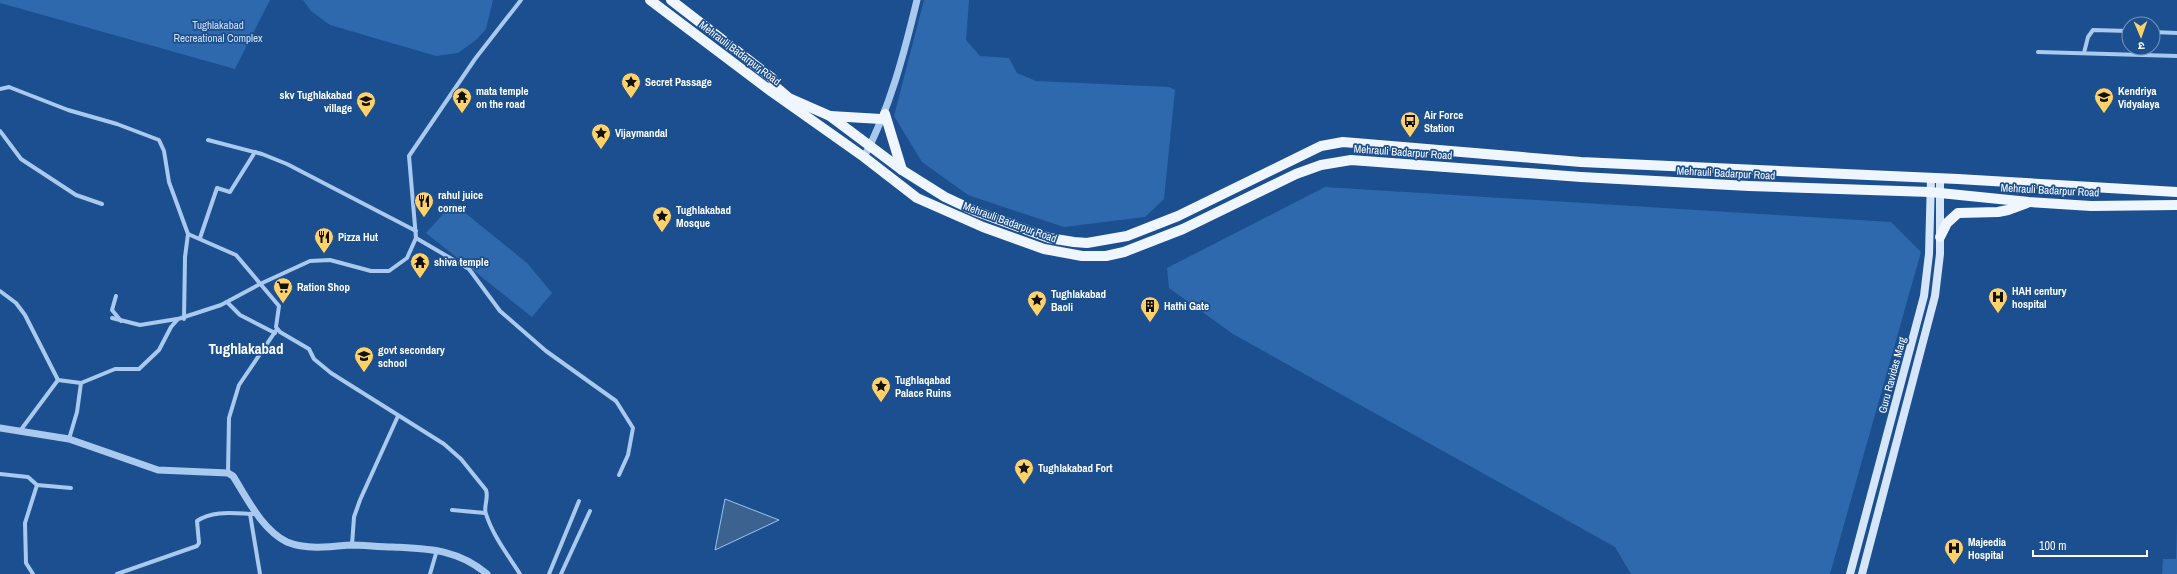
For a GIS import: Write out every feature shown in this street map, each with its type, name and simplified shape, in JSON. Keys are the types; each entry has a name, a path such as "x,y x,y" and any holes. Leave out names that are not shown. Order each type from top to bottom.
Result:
{"main road":[{"name":"Mehrauli Badarpur Road","path":"650,0 772,92 864,157 918,198 983,227 1044,249 1082,256 1106,256 1136,247 1183,229 1296,174 1321,165 1350,160 1629,180 1935,193 2091,206 2177,205"},
{"name":"Mehrauli Badarpur Road","path":"671,0 772,78 776,87 789,98 830,116 902,170 945,197 975,211 1049,238 1074,242 1102,241 1127,236 1178,216 1320,146 1343,142 1581,162 1935,178 2177,192"},
{"path":"830,116 883,116 902,170"},
{"name":"Guru Ravidas Marg","path":"1862,574 1935,296 1940,237 1935,193 1935,178"},
{"name":"Guru Ravidas Marg","path":"1850,574 1924,296 1935,193"},
{"path":"1940,237 1947,224 1958,213 2008,210 2029,202"},
{"path":"1178,216 1183,229"}],"street":[{"path":"112,318 140,325 184,319 227,302 302,264 318,260 330,260 371,271 389,271 407,258 416,238 409,156 475,59 521,0"},
{"path":"864,157 883,116 904,54 917,0"},
{"path":"2084,53 2088,37 2093,30 2121,31"},
{"path":"2161,32 2177,33"},
{"path":"2038,52 2177,56"},
{"path":"0,89 10,87 68,110 117,124 159,140 164,151 169,182 188,234 185,257 184,319"},
{"path":"0,131 21,159 76,195 102,204"},
{"path":"208,140 255,152 313,176 416,231"},
{"path":"200,238 217,188 230,192 255,152"},
{"path":"188,234 236,255 279,306 276,331 239,385 229,418 228,473"},
{"path":"416,238 469,269 476,277 487,296 509,319 546,351 616,401 633,428 628,455 619,475"},
{"path":"0,291 16,303 25,315 58,380"},
{"path":"116,296 112,310 121,321"},
{"path":"227,302 240,315 307,347 314,359 331,373 444,444 461,459 487,492 485,513 520,574"},
{"path":"58,380 81,383 115,369 135,370 143,366 159,350 171,327 178,319"},
{"path":"20,431 58,380"},
{"path":"69,439 77,412 81,383"},
{"path":"352,545 354,517 360,500 398,416"},
{"path":"0,428 69,439 158,470 228,473 233,476 254,514 273,532 287,542 310,547 352,545 437,550 469,560 487,574"},
{"path":"0,474 28,477 37,485 71,488"},
{"path":"33,574 26,563 25,523 37,490 37,485"},
{"path":"549,574 579,502"},
{"path":"452,510 485,513"},
{"path":"561,574 590,511"},
{"path":"117,574 197,546 199,543 197,521 206,515 221,513 254,514"},
{"path":"254,514 260,574"},
{"path":"430,574 437,550"}],"green space":[{"name":"Tughlakabad Recreational Complex","path":"0,0 270,0 235,69 0,3"},
{"path":"303,0 493,0 486,29 476,40 458,53 436,56 330,25 311,11"},
{"path":"924,0 969,0 966,40 980,56 1009,58 1017,73 1036,81 1169,87 1175,90 1164,199 1145,217 1064,227 968,195 922,162 894,116"},
{"path":"1325,187 1891,222 1921,252 1830,574 1631,574 1615,547 1233,334 1169,288 1167,268"},
{"path":"453,203 527,263 552,293 532,317 426,233"},
{"path":"2177,521 2177,574 2162,574 2163,559 2176,559"}],"shaded area":[{"path":"725,499 779,520 715,550"}],"place":[{"name":"Secret Passage","path":"631,99"},
{"name":"mata temple on the road","path":"462,114"},
{"name":"Kendriya Vidyalaya","path":"2104,114"},
{"name":"skv Tughlakabad village","path":"366,118"},
{"name":"Air Force Station","path":"1410,138"},
{"name":"Vijaymandal","path":"601,150"},
{"name":"rahul juice corner","path":"424,218"},
{"name":"Tughlakabad Mosque","path":"662,233"},
{"name":"Pizza Hut","path":"324,254"},
{"name":"shiva temple","path":"420,279"},
{"name":"Ration Shop","path":"283,304"},
{"name":"HAH century hospital","path":"1998,314"},
{"name":"Tughlakabad Baoli","path":"1037,317"},
{"name":"Hathi Gate","path":"1150,323"},
{"name":"govt secondary school","path":"364,373"},
{"name":"Tughlaqabad Palace Ruins","path":"881,403"},
{"name":"Tughlakabad Fort","path":"1024,485"},
{"name":"Majeedia Hospital","path":"1954,565"}],"district":[{"name":"Tughlakabad","path":"246,348"}]}
